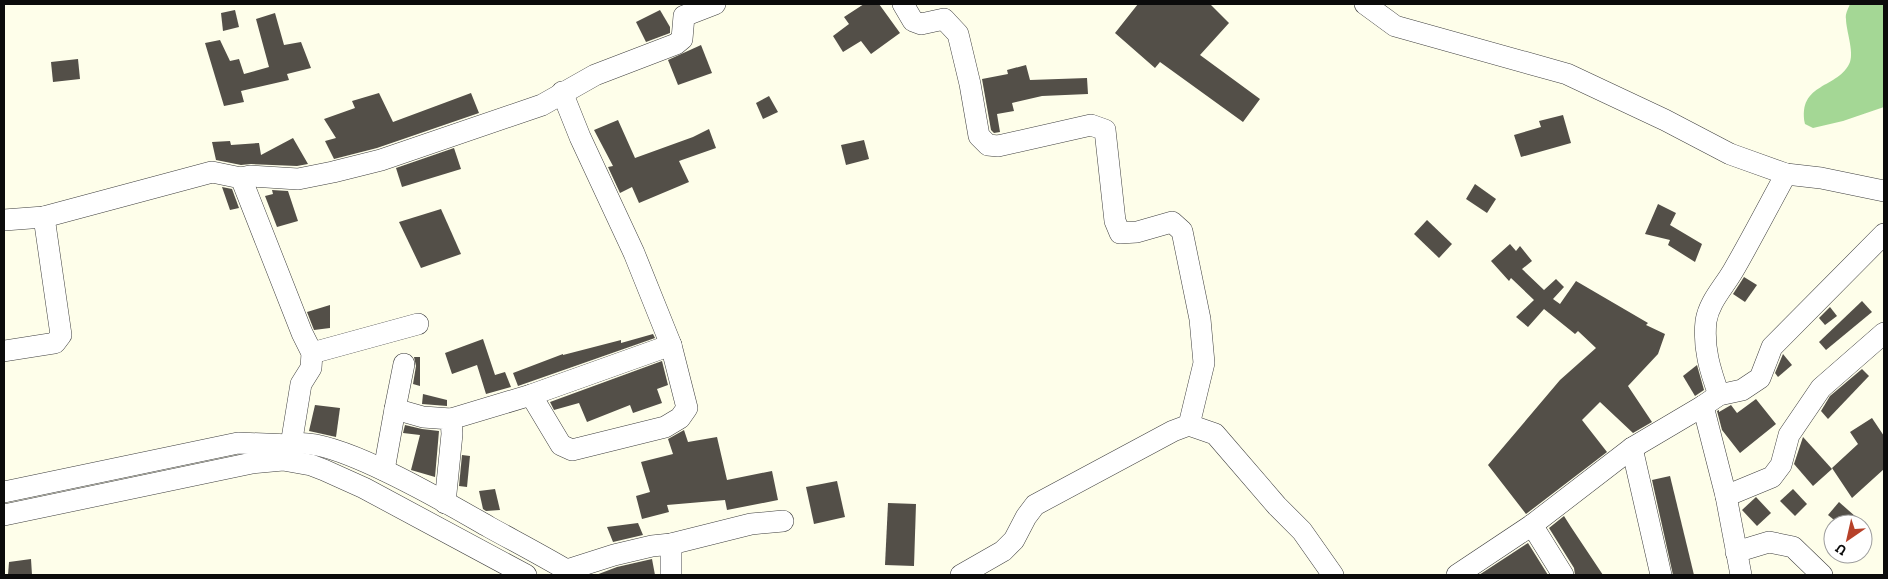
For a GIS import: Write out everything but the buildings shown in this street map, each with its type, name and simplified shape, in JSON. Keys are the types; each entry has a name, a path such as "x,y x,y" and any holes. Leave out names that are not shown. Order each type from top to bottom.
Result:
{"street":[{"path":"4,220 44,217 212,172 241,178 250,176 298,179 381,160 542,105 595,75 676,44 682,39 684,16 715,4"},
{"path":"903,4 913,21 921,24 944,18 958,34 970,84 979,136 988,144 998,146 1091,125 1105,130 1115,220 1120,233 1137,232 1172,222 1182,231 1200,319 1204,363 1188,425"},
{"path":"1366,4 1395,26 1567,74 1665,120 1730,154 1786,174 1821,178 1884,191"},
{"path":"531,395 561,445 572,450 665,427 680,418 687,408 671,345 634,253 580,137 562,92"},
{"path":"1741,575 1711,401 1705,342 1706,320 1710,307 1732,273 1786,174"},
{"path":"241,178 302,333 312,353 311,368 300,384 292,445"},
{"path":"4,351 55,342 62,335 44,217"},
{"path":"1461,574 1532,525 1632,448 1711,401 1742,390 1760,378 1772,347 1884,234"},
{"path":"312,353 418,324"},
{"path":"1726,496 1772,477 1781,465 1789,435 1821,388 1884,333"},
{"path":"395,409 423,417 451,419 531,395 671,345"},
{"path":"384,470 404,364"},
{"path":"445,503 452,434 451,419"},
{"path":"961,575 1004,551 1014,540 1026,517 1035,505 1173,431 1188,425 1215,434 1277,506 1302,531 1334,575"},
{"path":"4,515 66,491 238,443 292,445 300,442 337,451 384,470 571,573 614,555 652,546 672,544 751,524 783,521"},
{"path":"1632,448 1661,575"},
{"path":"4,492 66,491 252,463 282,460 298,462 324,470 364,488 526,575"},
{"path":"1532,525 1563,575"},
{"path":"1736,552 1769,542 1793,547 1822,575"},
{"path":"671,575 672,544"}],"green space":[{"path":"1850,4 1884,4 1884,107 1843,121 1813,128 1805,124 1804,110 1807,100 1820,87 1845,71 1850,62 1851,52 1846,17"}]}
